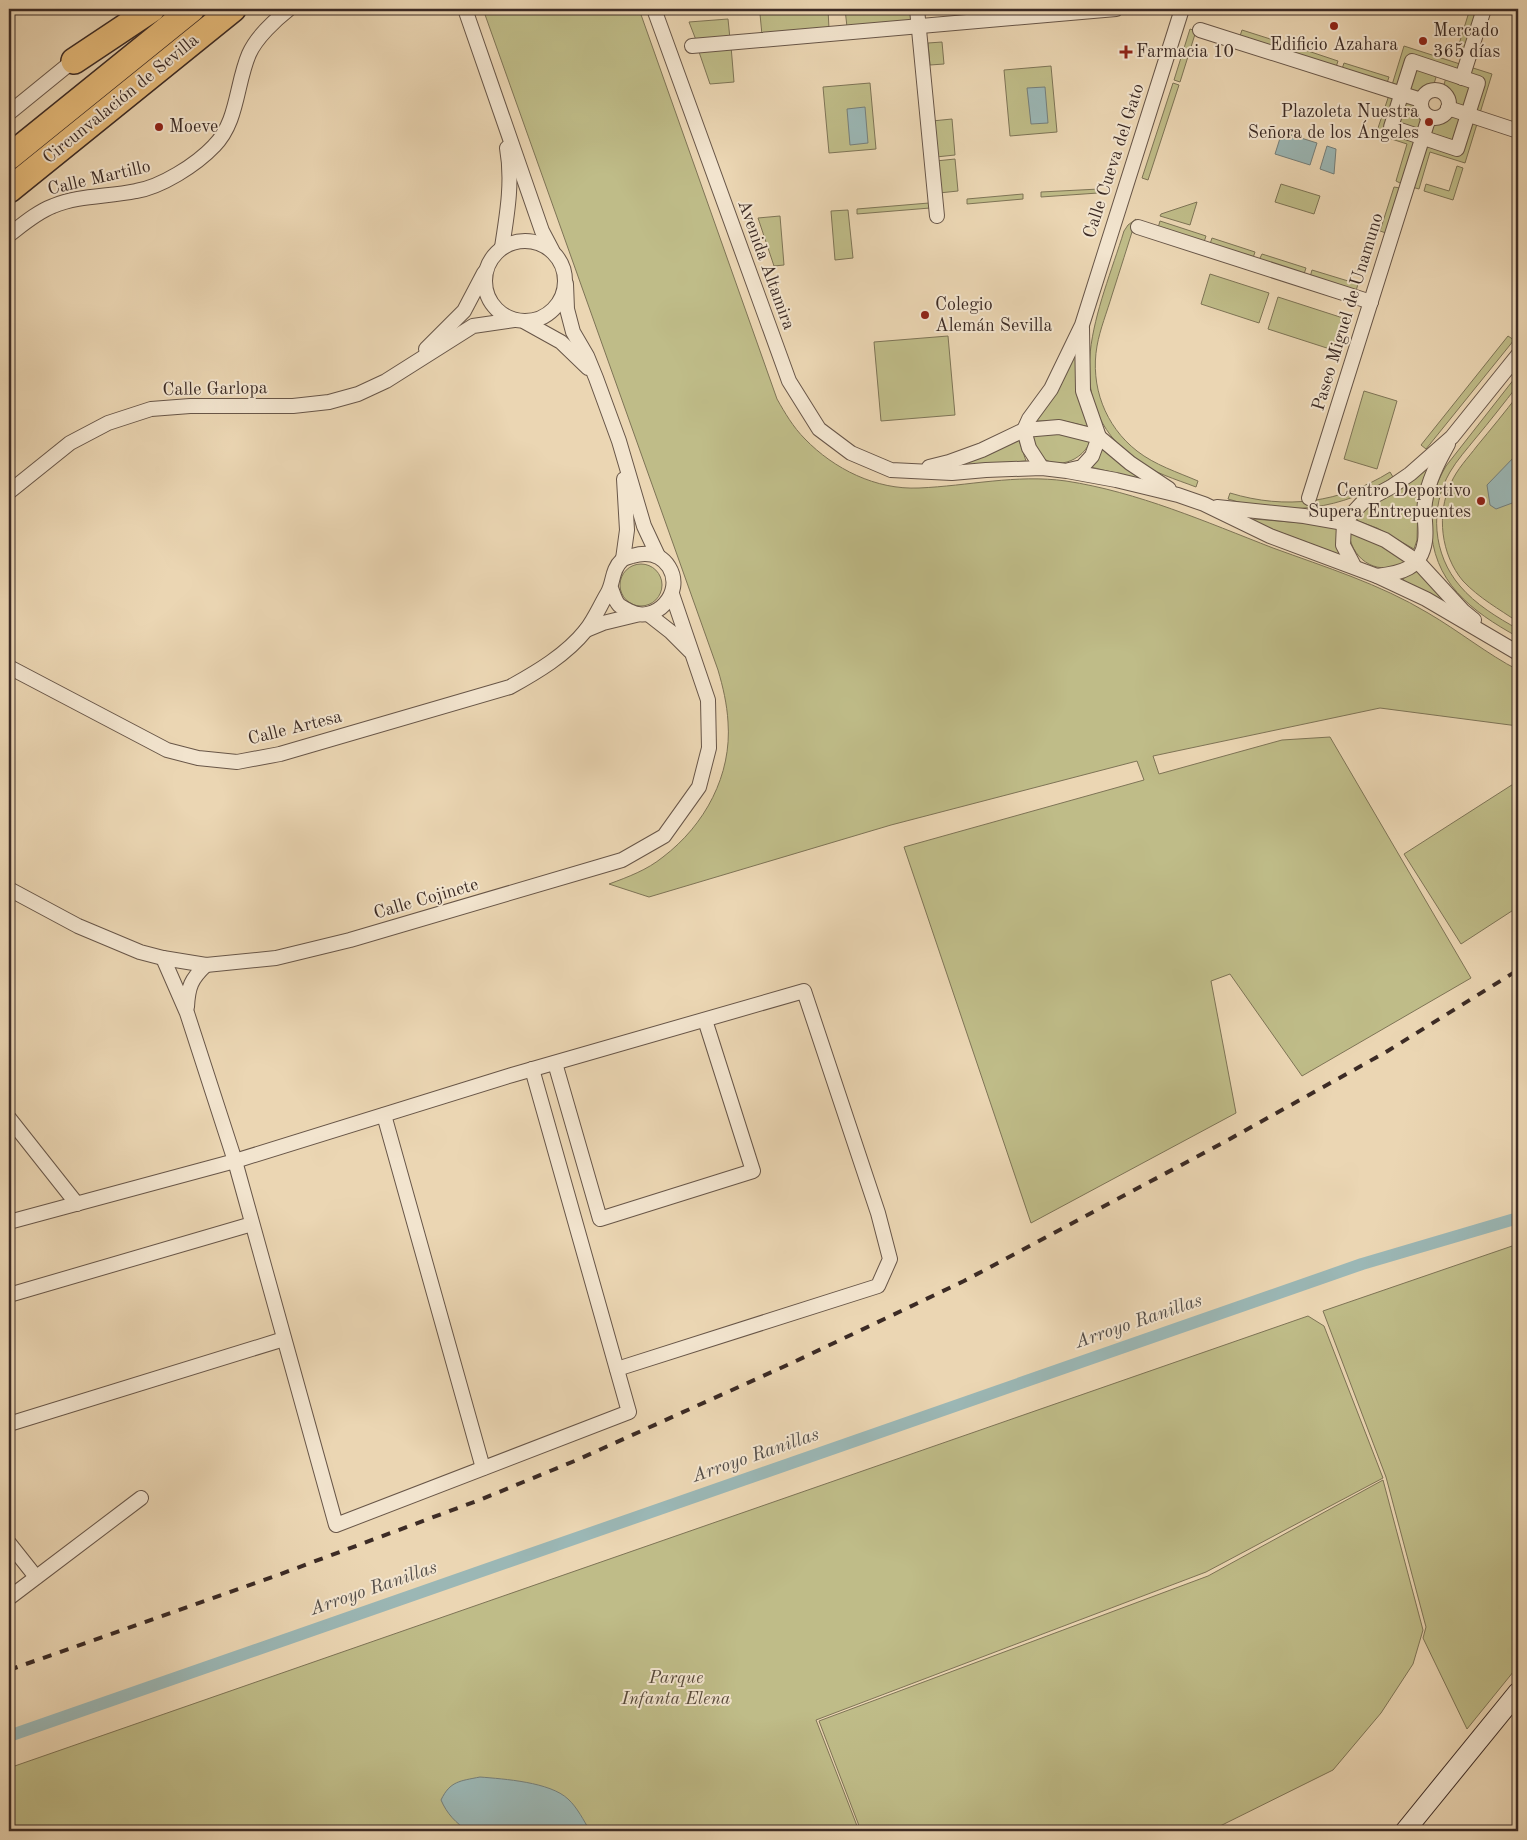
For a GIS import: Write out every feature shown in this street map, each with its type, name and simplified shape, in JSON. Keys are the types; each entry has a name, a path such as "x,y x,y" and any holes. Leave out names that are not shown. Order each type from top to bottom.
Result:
{"highway":[{"path":"74,61 152,9"},
{"name":"Circunvalación de Sevilla","path":"9,157 192,9"},
{"name":"Circunvalación de Sevilla","path":"9,190 233,9"}],"main road":[{"path":"1405,1831 1518,1692"}],"street":[{"path":"9,114 138,9"},
{"name":"Calle Martillo","path":"9,236 24,223 52,206 85,197 136,191 164,182 184,170 214,146 230,123 249,53 272,23 288,9"},
{"path":"465,9 542,231 564,269 567,309 573,332 587,356 596,378 619,441 644,526 658,556 669,567 673,581 672,594 663,607 642,615 619,605 611,588 613,572 623,559 627,530 625,484 619,441"},
{"name":"Avenida Altamira","path":"654,9 789,381 819,429 851,453 891,470 952,473 1016,468 1067,470 1178,495 1205,505 1270,536 1377,576 1426,599 1513,651"},
{"path":"917,9 937,216"},
{"path":"692,46 1012,16 1116,9"},
{"name":"Calle Cueva del Gato","path":"1082,325 1182,9"},
{"path":"1462,78 1484,9"},
{"path":"1200,30 1422,100"},
{"path":"1412,61 1444,72 1478,83 1457,149 1390,127 1412,61"},
{"path":"1437,90 1444,72"},
{"path":"1437,90 1442,92 1448,99 1448,108 1442,116 1429,116 1421,108 1422,100 1426,93 1437,90"},
{"path":"499,106 510,165 508,215 502,247 486,268 485,288 496,309 561,342 580,359 596,378"},
{"path":"1448,108 1518,131"},
{"path":"1422,138 1429,116"},
{"name":"Paseo Miguel de Unamuno","path":"1310,498 1422,138"},
{"path":"1138,227 1371,302"},
{"path":"502,247 529,240 552,250"},
{"name":"Calle Garlopa","path":"408,367 464,311 486,268"},
{"path":"520,321 546,316 560,302 566,284"},
{"name":"Calle Garlopa","path":"9,492 70,443 108,423 127,416 152,409 190,406 293,406 329,402 358,394 386,381 473,326 520,321"},
{"path":"1042,468 1029,448 1024,430 1029,420 1052,389 1082,325"},
{"path":"1067,470 1082,467 1092,456 1099,437 1083,391 1082,325"},
{"path":"1354,566 1343,545 1344,523 1362,502 1391,487 1410,474 1452,437 1518,355"},
{"name":"Avenida Altamira","path":"914,471 950,462 982,450 1024,430 1059,427 1099,437 1130,463 1178,495"},
{"path":"1377,576 1400,573 1418,562 1425,541 1425,502 1434,470 1452,437"},
{"name":"Avenida Altamira","path":"1205,505 1304,516 1344,523 1385,540 1418,562 1463,610 1513,651"},
{"path":"623,559 644,552 658,556"},
{"name":"Calle Artesa","path":"9,667 167,750 198,758 237,762 280,754 510,687 538,671 564,652 586,630 611,588"},
{"name":"Calle Cojinete","path":"9,889 78,926 140,952 162,958 206,965 276,958 350,940 622,860 664,836 699,788 709,748 708,700 672,594"},
{"name":"Calle Cojinete","path":"642,615 671,632 694,655"},
{"name":"Calle Artesa","path":"586,630 603,622 642,615"},
{"path":"162,958 187,1013 234,1161 336,1525 628,1412 532,1069"},
{"path":"187,1013 188,990 198,973 206,965"},
{"path":"9,1222 234,1161 532,1069 804,991 878,1213 890,1259 878,1286 617,1369"},
{"path":"555,1063 600,1219 753,1171 705,1020"},
{"path":"384,1115 484,1468"},
{"path":"9,1118 77,1204"},
{"path":"9,1295 252,1224"},
{"path":"9,1424 284,1340"},
{"path":"9,1598 140,1498"},
{"path":"9,1543 36,1577"}],"green space":[{"path":"483,9 639,9 777,399 793,425 816,450 829,460 857,476 903,488 1047,479 1119,492 1197,518 1391,593 1428,613 1518,670 1518,726 1380,708 1153,756 1159,774 1282,740 1330,737 1471,978 1302,1076 1230,974 1211,981 1236,1113 1031,1223 904,847 1144,780 1137,761 891,825 649,897 609,884 637,873 657,862 678,844 703,814 713,797 725,761 728,742 727,709 718,670"},
{"path":"828,9 829,29 762,35 760,14"},
{"path":"845,9 912,9 913,22 847,27"},
{"path":"1469,12 1476,14 1462,59 1455,57"},
{"path":"728,19 730,39 696,40 689,22"},
{"path":"1190,29 1196,31 1180,82 1174,80"},
{"path":"1242,30 1286,44 1284,51 1240,36"},
{"path":"942,42 944,64 930,65 928,43"},
{"path":"731,46 734,82 710,84 698,49"},
{"path":"1293,46 1338,61 1336,67 1291,53"},
{"path":"1404,46 1460,64 1458,70 1409,54 1398,87 1392,85"},
{"path":"1344,63 1389,77 1387,83 1342,69"},
{"path":"1051,66 1057,132 1010,136 1004,70"},
{"path":"1415,67 1437,74 1433,87 1420,94 1408,90"},
{"path":"1470,67 1492,74 1480,113 1474,111 1484,78 1468,73"},
{"path":"1446,77 1471,85 1464,108 1452,104 1448,93 1443,89"},
{"path":"870,83 876,149 829,153 823,87"},
{"path":"1173,83 1179,85 1148,180 1142,178"},
{"path":"1389,95 1395,97 1385,130 1416,140 1402,184 1396,181 1407,144 1376,134"},
{"path":"1405,100 1417,104 1419,113 1423,117 1419,130 1398,123"},
{"path":"1448,115 1461,118 1453,140 1429,133 1433,121 1444,119"},
{"path":"952,119 955,155 936,157 932,121"},
{"path":"1471,122 1477,124 1465,163 1430,152 1419,189 1412,187 1426,143 1461,154"},
{"path":"955,159 958,191 939,193 936,161"},
{"path":"1457,166 1463,168 1453,200 1424,191 1426,184 1449,191"},
{"path":"1281,184 1320,196 1314,214 1275,202"},
{"path":"1394,187 1400,188 1386,233 1380,231"},
{"path":"1099,189 1098,193 1041,197 1041,192"},
{"path":"1023,194 1023,199 967,204 967,199"},
{"path":"1197,202 1190,225 1160,216 1161,214"},
{"path":"929,203 930,208 857,214 857,209"},
{"path":"848,210 853,258 835,260 831,211"},
{"path":"780,216 784,265 774,266 758,218"},
{"path":"1136,219 1098,340 1095,361 1098,390 1108,417 1126,441 1151,460 1198,481 1196,487 1150,469 1136,460 1111,436 1096,409 1090,381 1090,352 1096,322 1124,231"},
{"path":"1160,221 1206,236 1204,242 1158,228"},
{"path":"1212,238 1255,252 1253,258 1210,244"},
{"path":"1262,254 1306,268 1304,274 1259,260"},
{"path":"1312,270 1358,284 1356,291 1310,277"},
{"path":"1210,274 1269,293 1259,323 1201,304"},
{"path":"1278,297 1343,318 1333,350 1268,329"},
{"path":"948,336 955,415 881,421 874,342"},
{"path":"1508,336 1514,340 1426,449 1421,445"},
{"path":"1073,354 1076,354 1090,427 1064,421 1035,421"},
{"path":"1518,374 1518,385 1450,472 1443,486 1439,501 1437,531 1439,546 1444,560 1460,586 1480,605 1518,629 1518,637 1485,617 1470,605 1447,578 1438,562 1433,544 1431,508 1439,480 1446,466"},
{"path":"1364,391 1397,401 1377,469 1344,459"},
{"name":"Centro Deportivo Supera Entrepuentes","path":"1518,395 1518,622 1482,598 1463,581 1450,559 1443,534 1442,521 1446,495 1456,473"},
{"path":"1056,434 1073,436 1090,442 1079,456 1071,461 1055,463 1040,455 1035,447 1032,435"},
{"path":"1019,440 1026,461 967,466 966,463"},
{"path":"1103,449 1137,476 1136,478 1091,467"},
{"path":"1427,465 1430,467 1418,500 1417,540 1414,549 1377,528 1355,520 1364,509"},
{"path":"1390,472 1393,477 1374,488 1354,497 1313,507 1271,508 1228,499 1230,493 1251,498 1292,502 1332,497 1352,491"},
{"path":"1254,519 1337,528 1337,543 1340,553 1338,554 1253,522"},
{"path":"1352,533 1383,547 1405,562 1386,568 1369,564 1356,552 1349,534"},
{"path":"637,564 645,564 656,570 662,585 656,600 645,606 637,606 626,600 620,589 620,581 626,570"},
{"path":"1417,570 1448,602 1446,604 1403,580"},
{"path":"1518,781 1518,907 1461,944 1404,854"},
{"path":"1518,1244 1518,1666 1467,1729 1423,1638 1426,1627 1386,1477 1323,1311"},
{"name":"Parque Infanta Elena","path":"1308,1316 1324,1326 1383,1478 1206,1572 816,1720 859,1831 9,1831 9,1768"},
{"path":"1383,1480 1423,1630 1413,1664 1381,1713 1333,1770 1210,1831 861,1831 819,1721 1208,1576"}],"water":[{"path":"1045,87 1048,123 1031,124 1027,88"},
{"path":"865,107 868,143 850,145 847,109"},
{"path":"1282,132 1317,143 1310,165 1275,154"},
{"path":"1327,146 1336,149 1334,174 1320,169"},
{"path":"1518,454 1518,499 1496,509 1490,505 1487,485"},
{"path":"480,1777 526,1782 560,1793 574,1806 590,1831 468,1831 452,1818 441,1800 452,1785"}],"waterway":[{"name":"Arroyo Ranillas","path":"9,1736 1362,1264 1518,1218"}],"railway":[{"path":"9,1670 278,1575 482,1499 577,1460 794,1362 964,1281 1228,1140 1386,1052 1518,970"}],"place":[{"name":"Edificio Azahara","path":"1334,26"},
{"name":"Mercado 365 días","path":"1423,41"},
{"name":"Farmacia 10","path":"1126,52"},
{"name":"Plazoleta Nuestra Señora de los Ángeles","path":"1429,122"},
{"name":"Moeve","path":"159,127"},
{"name":"Colegio Alemán Sevilla","path":"925,315"},
{"name":"Centro Deportivo Supera Entrepuentes","path":"1481,501"}]}
